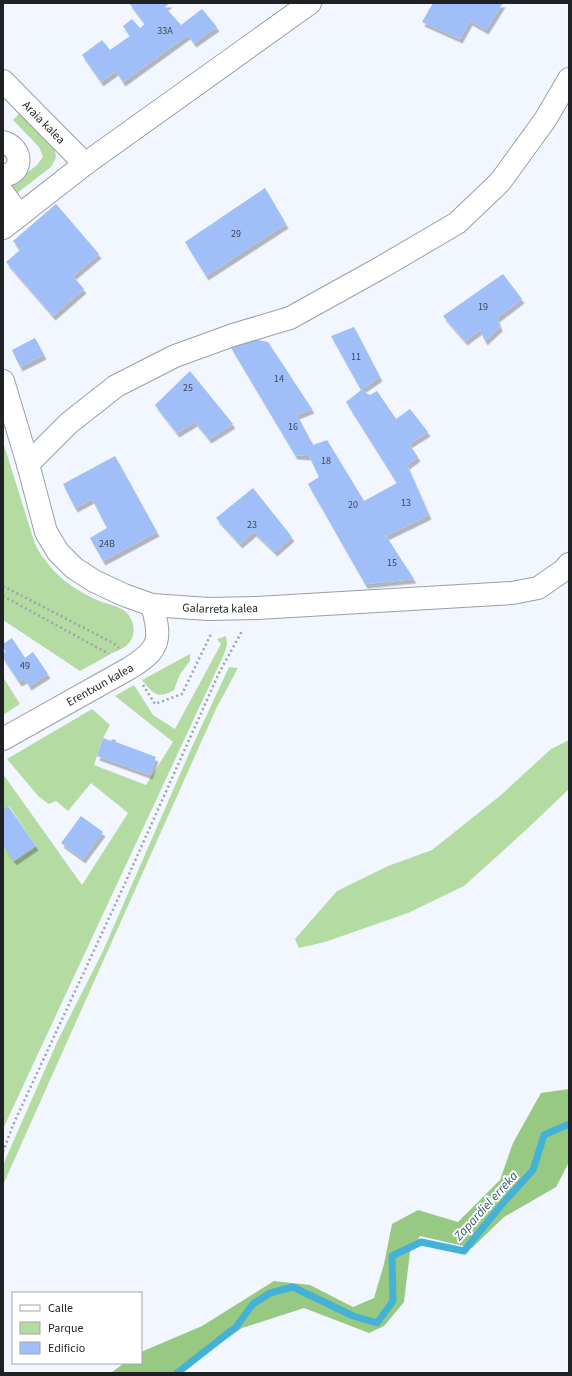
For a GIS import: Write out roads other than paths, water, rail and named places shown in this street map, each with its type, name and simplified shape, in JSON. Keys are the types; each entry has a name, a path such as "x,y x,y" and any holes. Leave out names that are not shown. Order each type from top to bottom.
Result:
{"street":[{"path":"3,193 11,222 85,164 310,3"},
{"path":"28,464 69,423 116,386 175,356 233,335 290,318 457,223 500,182 545,120 569,79"},
{"name":"Araia kalea","path":"3,81 85,164"},
{"path":"3,142 11,145 18,152 19,162 15,170 6,176 3,176"},
{"name":"Galarreta kalea","path":"3,381 28,464 46,532 58,552 74,568 94,581 124,595 152,605 208,609 257,608 512,593 538,588 564,570 569,564"},
{"name":"Erentxun kalea","path":"3,739 147,657 155,646 158,635 157,622 152,605"}],"waterway":[{"name":"Zapardiel erreka","path":"177,1373 236,1327 253,1304 270,1293 293,1287 353,1316 377,1323 393,1301 392,1256 421,1242 464,1251 503,1203 533,1170 544,1135 569,1124"}]}
